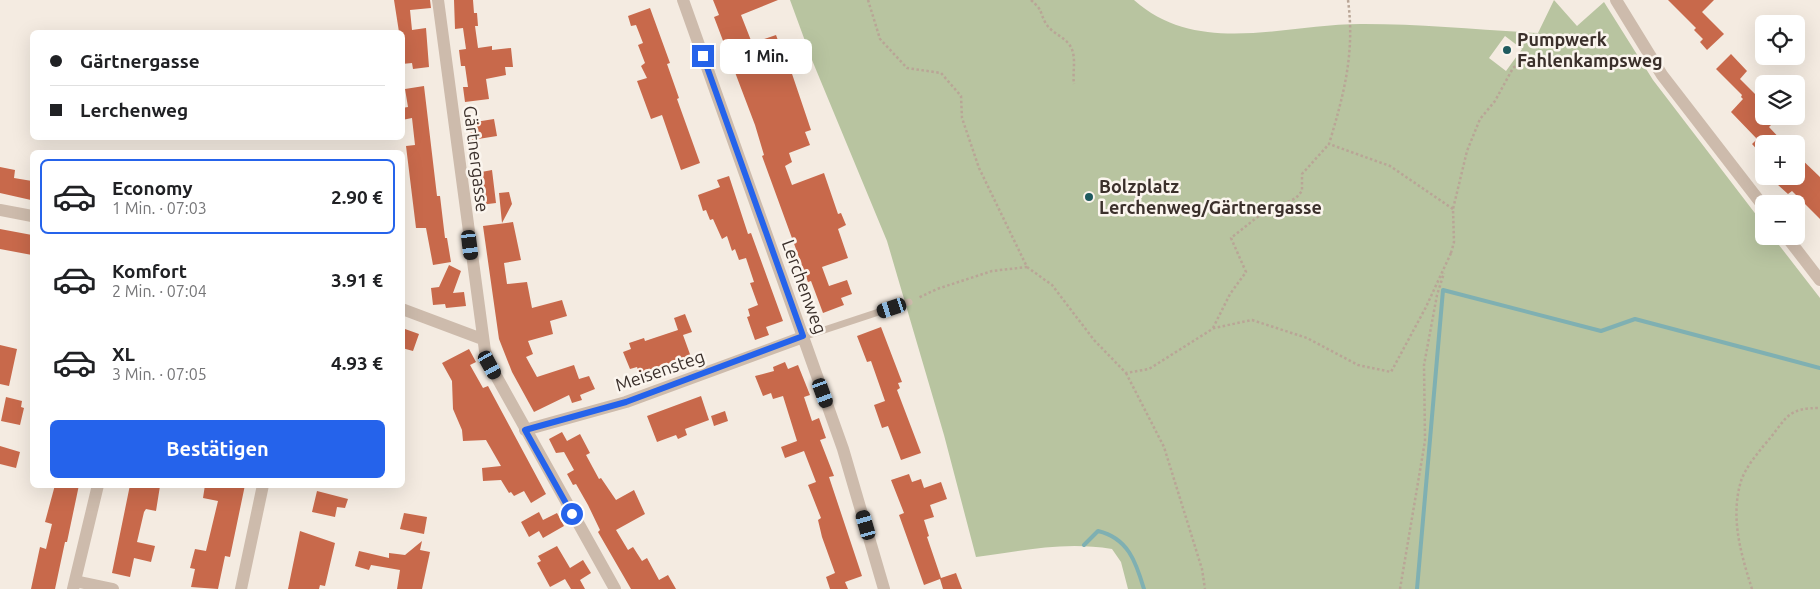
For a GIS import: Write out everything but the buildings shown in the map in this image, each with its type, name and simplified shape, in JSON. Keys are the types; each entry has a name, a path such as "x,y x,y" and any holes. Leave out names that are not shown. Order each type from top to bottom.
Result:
{"street":[{"name":"Gärtnergasse","path":"438,0 482,340 490,365 615,589"},
{"name":"Lerchenweg","path":"683,0 843,449 884,589"},
{"path":"1616,0 1662,75 1755,195"},
{"path":"0,210 30,216"},
{"path":"1793,245 1820,280"},
{"path":"405,311 482,340"},
{"name":"Meisensteg","path":"525,430 626,402 803,336"},
{"path":"97,488 74,585 113,589"},
{"path":"241,589 263,488"}],"lane":[{"path":"803,336 910,302"}],"path":[{"path":"868,0 880,39 907,68 941,73 961,96 962,118 979,168 1028,267 1052,285 1094,340 1126,374 1164,447 1202,569 1205,589"},
{"path":"1031,0 1042,10 1045,22 1051,30 1070,44 1075,63 1074,84"},
{"path":"1212,330 1230,294 1246,272 1231,238 1260,215 1296,198 1302,191 1302,174 1329,144 1345,93 1351,53 1351,23 1348,0"},
{"path":"1400,589 1426,441 1424,365 1437,295 1454,242 1453,209 1467,151 1480,119 1494,101 1513,68 1520,62"},
{"path":"1329,144 1390,166 1453,209"},
{"path":"1126,374 1149,369 1212,330 1252,320 1307,338 1358,365 1391,372 1426,307 1451,253"},
{"path":"910,302 937,289 992,271 1028,267"},
{"path":"1752,589 1740,550 1736,511 1742,479 1763,448 1790,414 1806,408 1820,408"}],"green space":[{"path":"790,0 1134,0 1159,18 1187,28 1215,33 1275,31 1335,25 1386,24 1538,33 1554,0 1577,26 1604,2 1653,80 1755,213 1755,245 1779,245 1820,298 1820,589 1128,589 1121,562 1112,549 1060,546 976,557 944,435 887,241 812,60","holes":["1505,36 1522,49 1506,71 1489,58"]}],"waterway":[{"path":"1417,589 1443,290 1601,331 1635,319 1820,368"},
{"path":"1084,545 1098,531 1117,539 1124,545 1134,561 1144,589"}],"place":[{"name":"Pumpwerk Fahlenkampsweg","path":"1507,50"},
{"name":"Bolzplatz Lerchenweg/Gärtnergasse","path":"1089,197"}],"route":[{"path":"572,514 525,430 626,402 803,336 703,56"}]}
